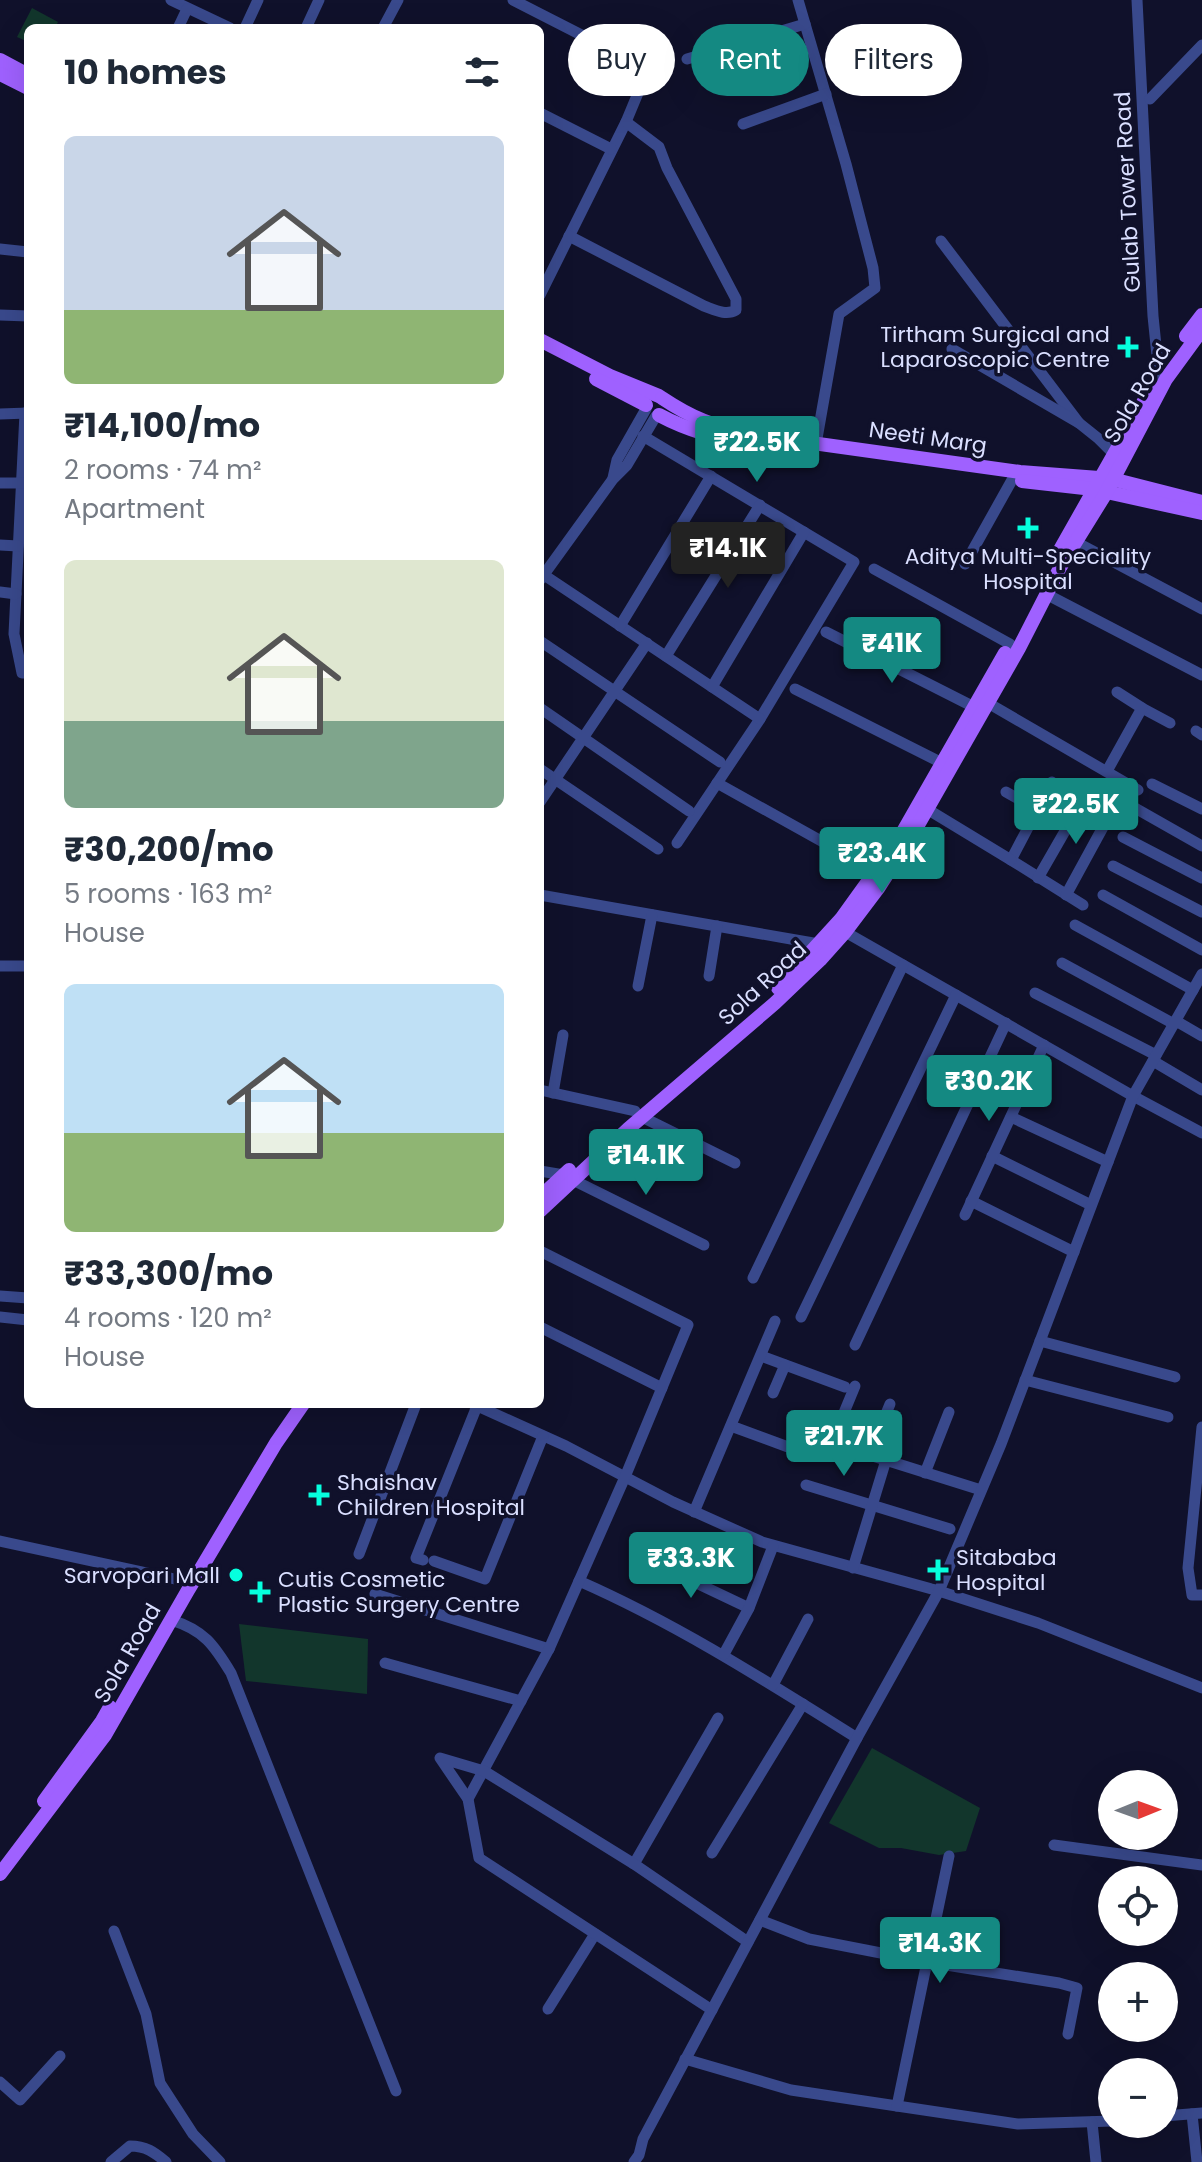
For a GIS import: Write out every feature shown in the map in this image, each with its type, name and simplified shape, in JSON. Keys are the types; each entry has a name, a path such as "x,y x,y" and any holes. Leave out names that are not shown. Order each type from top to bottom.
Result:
{"main road":[{"path":"0,60 24,73"},
{"path":"0,74 24,86"},
{"name":"Sola Road","path":"638,1114 775,1003 820,960 981,705 1076,542 1114,454 1202,315"},
{"name":"Sola Road","path":"544,1206 569,1178 638,1114 765,1002 819,944 840,929 879,887 927,809 1010,644 1166,372 1202,330"},
{"name":"Neeti Marg","path":"544,342 717,427 1103,485"},
{"path":"544,353 679,425 737,442 1012,480 1103,485 1202,502"},
{"path":"652,411 649,398 660,397"},
{"path":"1103,485 1202,513"},
{"name":"Sola Road","path":"544,1194 569,1178"},
{"name":"Sola Road","path":"0,1858 102,1721 268,1438 289,1408"},
{"name":"Sola Road","path":"0,1874 105,1735 276,1443 300,1408"}],"street":[{"path":"171,0 221,24"},
{"path":"247,24 258,0"},
{"path":"308,24 319,0"},
{"path":"385,24 398,0"},
{"path":"513,0 648,69 626,122 544,287"},
{"path":"798,0 805,24"},
{"name":"Gulab Tower Road","path":"1137,0 1152,295 1166,372"},
{"path":"1145,0 1166,372"},
{"path":"180,24 187,9"},
{"path":"809,37 825,91"},
{"path":"1150,99 1202,45"},
{"path":"687,59 691,58"},
{"path":"743,124 825,94"},
{"path":"816,444 839,314 875,288 873,268 827,96"},
{"path":"544,115 611,149"},
{"path":"569,236 704,306 719,312 736,310 736,299 659,147 626,122"},
{"path":"941,241 1079,423"},
{"path":"0,249 24,252"},
{"path":"0,315 24,316"},
{"path":"952,349 1079,423 1114,454"},
{"path":"544,575 613,479 627,465 652,411"},
{"path":"613,479 617,460 652,411"},
{"path":"0,414 24,413"},
{"path":"643,436 854,562 760,719 677,843"},
{"path":"24,448 24,510 18,546 23,569 16,594 14,634 24,673"},
{"path":"620,626 711,476"},
{"path":"965,564 1012,480"},
{"path":"0,483 22,483"},
{"path":"666,656 760,505"},
{"path":"712,687 804,532"},
{"path":"1076,542 1202,609"},
{"path":"0,545 18,546"},
{"path":"874,569 1010,644"},
{"path":"544,579 647,643 760,719"},
{"path":"0,592 16,594"},
{"path":"1046,594 1202,675"},
{"path":"826,632 981,705 1138,790"},
{"path":"544,796 647,643"},
{"path":"544,644 720,762"},
{"path":"795,689 942,763"},
{"path":"1117,692 1170,723"},
{"path":"1107,771 1142,708"},
{"path":"544,711 689,811"},
{"path":"544,772 658,849"},
{"path":"1011,860 1052,782"},
{"path":"717,783 875,871"},
{"path":"1152,784 1202,809"},
{"path":"1006,792 1038,810"},
{"path":"1038,878 1084,798"},
{"path":"1135,808 1202,846"},
{"path":"927,809 1083,905"},
{"path":"1066,895 1108,818"},
{"path":"1123,837 1202,878"},
{"path":"1113,866 1202,912"},
{"path":"1103,895 1202,950"},
{"path":"544,896 819,944"},
{"path":"638,986 652,915"},
{"path":"1075,925 1193,990"},
{"path":"709,976 717,926"},
{"path":"840,929 1202,1133"},
{"path":"0,960 24,960"},
{"path":"1062,963 1202,1036"},
{"path":"753,1278 903,965"},
{"path":"0,966 24,966"},
{"path":"638,2160 643,2139 685,2059 939,1591 1025,1380 1133,1096 1201,977"},
{"path":"1035,993 1154,1058 1202,1090"},
{"path":"801,1317 956,995"},
{"path":"855,1345 1006,1023"},
{"path":"553,1093 563,1035"},
{"path":"965,1215 1044,1045"},
{"path":"544,1091 638,1114 735,1163"},
{"path":"1011,1117 1108,1162"},
{"path":"992,1156 1091,1205"},
{"path":"544,1172 569,1178 704,1245"},
{"path":"971,1201 1074,1252"},
{"path":"468,1799 549,1649 688,1325 544,1253"},
{"path":"0,1296 24,1298"},
{"path":"0,1317 24,1320"},
{"path":"694,1512 775,1321"},
{"path":"544,1329 662,1388"},
{"path":"1040,1341 1175,1377"},
{"path":"761,1356 850,1387 836,1432 837,1440 844,1447 981,1490"},
{"path":"773,1393 785,1365"},
{"path":"1025,1380 1168,1417"},
{"path":"869,1455 890,1404"},
{"path":"359,1554 414,1408"},
{"path":"474,1408 416,1558 485,1579 543,1436"},
{"path":"482,1408 694,1512 773,1546 939,1591 1038,1623 1202,1688"},
{"path":"925,1473 949,1412"},
{"path":"731,1426 807,1454"},
{"path":"1202,1427 1188,1568 1192,1595 1202,1595"},
{"path":"853,1568 886,1460"},
{"path":"806,1485 950,1529"},
{"path":"0,1541 184,1581"},
{"path":"724,1654 749,1608 773,1546"},
{"path":"648,1560 749,1608"},
{"path":"579,1581 724,1654 857,1738"},
{"path":"375,1594 549,1649"},
{"path":"773,1685 808,1619"},
{"path":"171,1620 207,1638 231,1673 396,2091"},
{"path":"385,1663 521,1701"},
{"path":"712,1853 803,1704"},
{"path":"634,1864 718,1718"},
{"path":"712,2010 479,1858 468,1799 440,1758 484,1771 634,1864 748,1942"},
{"path":"1054,1845 1202,1865"},
{"path":"897,2106 949,1856"},
{"path":"760,1920 809,1939 1077,1988 1068,2034"},
{"path":"114,1931 146,2014 160,2083 193,2134 220,2162"},
{"path":"548,2009 595,1934"},
{"path":"0,2082 20,2100 60,2056"},
{"path":"685,2059 791,2090 1018,2124 1098,2122"},
{"path":"1197,2113 1197,2162"},
{"path":"1092,2122 1096,2162"},
{"path":"111,2162 130,2146 151,2150 166,2162"}],"green space":[{"path":"32,8 58,22 24,24 24,40 17,37"},
{"path":"239,1624 368,1639 367,1694 246,1681"},
{"path":"872,1748 980,1808 966,1851 939,1855 901,1848 879,1848 829,1823"}],"place":[{"name":"Tirtham Surgical and Laparoscopic Centre","path":"1128,347"},
{"name":"Aditya Multi-Speciality Hospital","path":"1028,528"},
{"name":"Shaishav Children Hospital","path":"319,1495"},
{"name":"Sitababa Hospital","path":"938,1570"},
{"name":"Sarvopari Mall","path":"236,1575"},
{"name":"Cutis Cosmetic Plastic Surgery Centre","path":"260,1592"}]}
